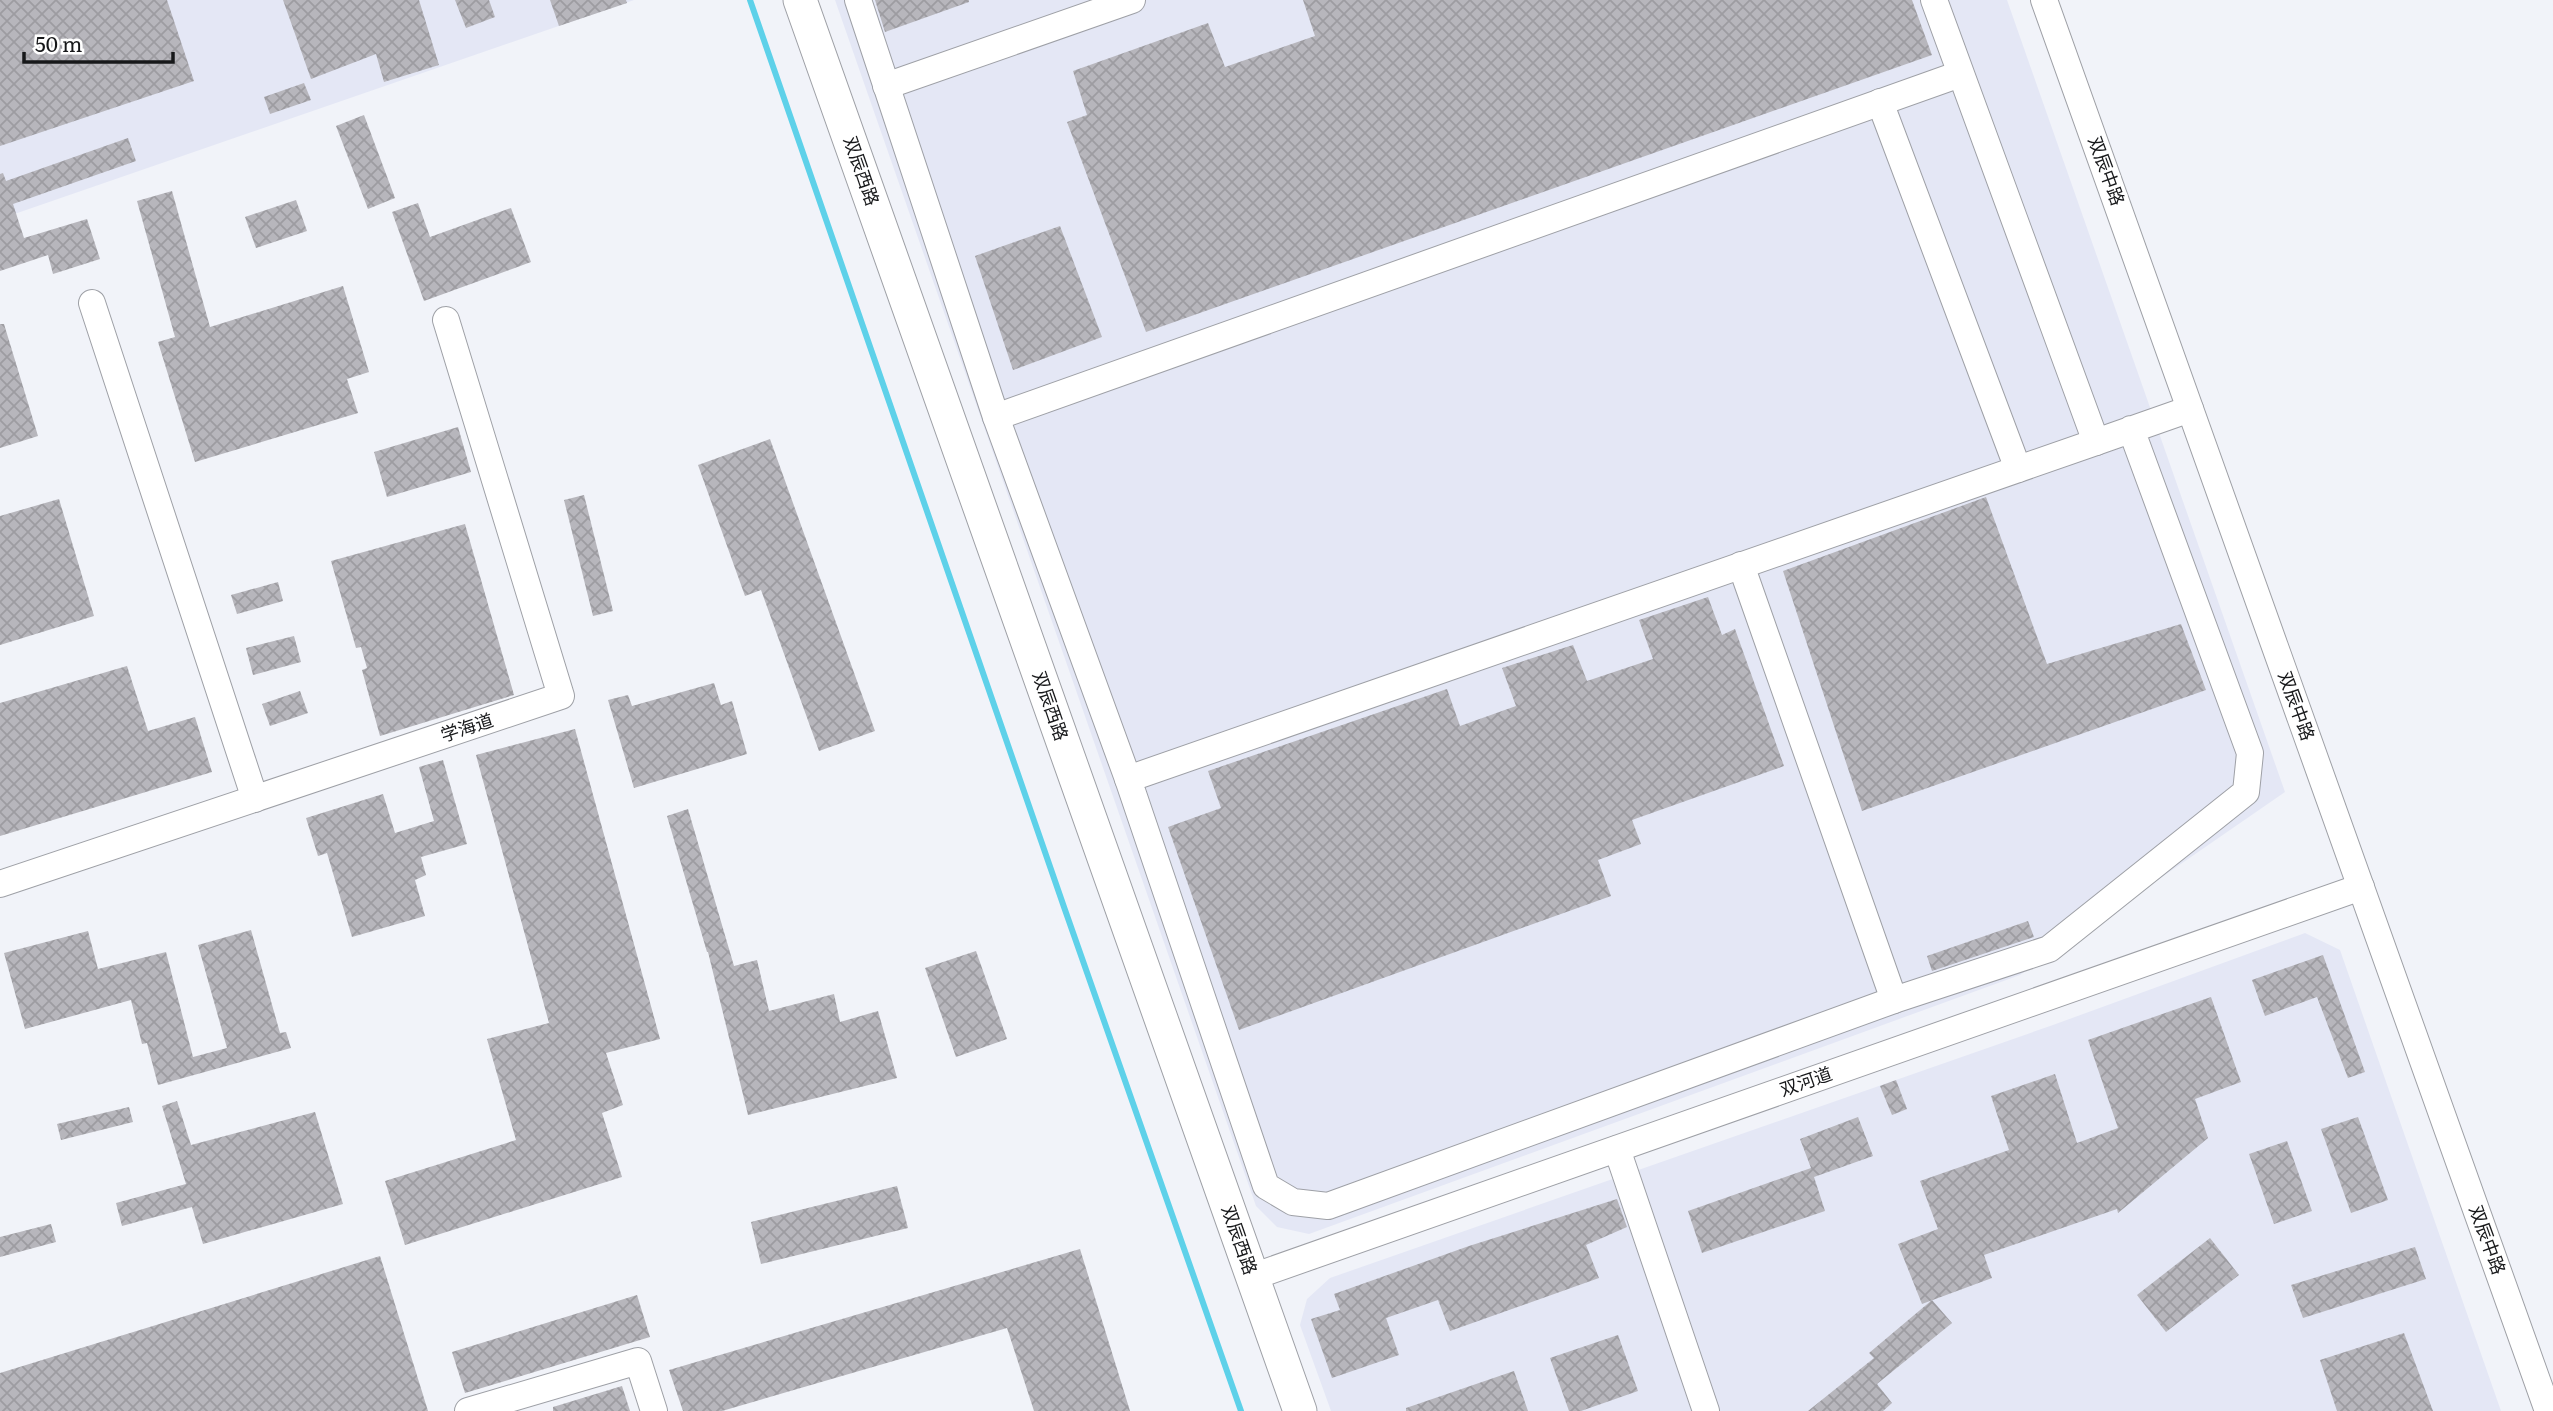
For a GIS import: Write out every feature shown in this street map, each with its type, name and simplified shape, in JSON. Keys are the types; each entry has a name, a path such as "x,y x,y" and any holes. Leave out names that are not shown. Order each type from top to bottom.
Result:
{"main road":[{"name":"双辰西路","path":"800,0 1300,1411"}],"street":[{"path":"858,0 996,417 1128,779 1266,1186 1293,1202 1328,1206 1894,1000 2049,949 2246,792 2250,753 2131,429"},
{"path":"887,86 1132,0"},
{"path":"1934,0 2096,442"},
{"name":"双辰中路","path":"2044,0 2548,1411"},
{"path":"996,417 1960,74"},
{"path":"1880,102 2018,469"},
{"path":"92,303 255,799"},
{"name":"学海道","path":"0,884 561,696 446,320"},
{"path":"1128,779 2190,409"},
{"path":"1741,565 1894,1000"},
{"name":"双河道","path":"1252,1277 2361,887"},
{"path":"1617,1149 1706,1411"},
{"path":"468,1411 638,1360 654,1411"}],"shaded area":[{"path":"0,0 634,0 0,219"},
{"path":"835,0 2007,0 2285,792 2020,975 1309,1234 1277,1227 1256,1206"},
{"path":"2305,933 2340,950 2501,1411 1331,1411 1300,1325 1307,1299 1330,1278 2053,1025"}],"building":[{"path":"0,0 167,0 194,81 0,146"},
{"path":"283,0 419,0 439,65 384,82 376,54 311,79"},
{"path":"455,0 489,0 495,17 466,28"},
{"path":"550,0 626,0 627,3 559,26"},
{"path":"875,0 969,0 969,2 885,32"},
{"path":"1303,0 1912,0 1932,55 1146,332 1067,122 1087,115 1073,71 1208,23 1225,67 1315,36"},
{"path":"304,83 311,100 270,114 264,97"},
{"path":"364,115 395,198 368,209 336,126"},
{"path":"128,138 136,161 13,204 24,238 87,219 100,259 53,274 48,255 0,271 0,174 3,173 6,181"},
{"path":"172,191 210,327 343,286 369,372 347,379 358,413 195,462 158,342 175,337 137,201"},
{"path":"296,200 307,231 256,248 245,217"},
{"path":"418,203 430,237 511,208 531,262 424,301 392,212"},
{"path":"1060,226 1102,337 1013,370 975,256"},
{"path":"0,324 4,324 38,436 0,448"},
{"path":"458,427 471,472 387,497 374,452"},
{"path":"770,439 875,731 819,751 761,590 745,596 698,465"},
{"path":"584,495 613,611 593,616 564,500"},
{"path":"1986,497 2047,664 2181,624 2206,690 1862,811 1783,571"},
{"path":"59,499 94,616 0,645 0,516"},
{"path":"465,524 514,695 380,736 362,670 367,668 361,647 356,648 331,561"},
{"path":"278,582 283,601 237,614 231,595"},
{"path":"1708,597 1722,635 1735,629 1784,766 1632,820 1641,844 1598,860 1611,896 1239,1030 1168,827 1221,808 1208,771 1447,689 1460,726 1516,706 1502,668 1573,645 1587,681 1653,659 1639,620"},
{"path":"294,636 301,662 253,675 246,648"},
{"path":"127,666 148,731 195,717 212,772 0,836 0,703"},
{"path":"714,683 721,705 732,701 747,754 634,788 608,700 628,695 632,706"},
{"path":"300,691 308,713 270,726 262,704"},
{"path":"575,729 660,1039 606,1053 623,1105 602,1113 622,1177 405,1245 385,1181 516,1140 487,1039 549,1023 476,755"},
{"path":"443,760 467,844 421,857 426,875 415,880 425,916 352,937 327,853 318,856 306,818 383,794 395,833 434,821 419,767"},
{"path":"688,809 734,966 757,960 769,1011 834,994 840,1022 878,1011 897,1078 748,1115 708,952 667,816"},
{"path":"2028,921 2034,937 1932,971 1927,956"},
{"path":"251,930 280,1033 286,1032 291,1048 158,1085 147,1043 142,1044 131,1000 25,1029 4,953 88,931 98,969 166,952 193,1057 227,1048 198,945"},
{"path":"976,951 1007,1039 956,1057 925,968"},
{"path":"2323,955 2365,1072 2348,1078 2317,997 2265,1016 2252,980"},
{"path":"2211,997 2241,1082 2195,1099 2208,1138 2118,1213 2117,1209 1984,1255 1992,1278 1922,1304 1898,1244 1938,1229 1920,1181 2009,1150 1991,1096 2055,1074 2077,1143 2118,1128 2088,1040"},
{"path":"1896,1080 1907,1109 1892,1115 1880,1086"},
{"path":"177,1101 191,1145 315,1112 343,1204 203,1244 192,1207 122,1226 116,1203 186,1184 162,1106"},
{"path":"129,1107 133,1122 61,1140 57,1124"},
{"path":"1858,1117 1873,1156 1814,1177 1825,1211 1702,1253 1688,1211 1811,1168 1800,1139"},
{"path":"2358,1117 2388,1200 2351,1213 2321,1129"},
{"path":"2287,1141 2312,1211 2274,1224 2249,1154"},
{"path":"897,1186 908,1228 761,1264 751,1222"},
{"path":"1617,1199 1627,1227 1586,1245 1599,1278 1450,1331 1438,1300 1386,1318 1399,1355 1332,1378 1311,1319 1340,1310 1334,1294 1469,1246"},
{"path":"51,1224 56,1242 0,1257 0,1237"},
{"path":"2210,1238 2239,1275 2166,1332 2137,1295"},
{"path":"2415,1247 2426,1279 2303,1318 2291,1285"},
{"path":"1080,1249 1130,1411 1034,1411 1007,1328 722,1411 683,1411 669,1370"},
{"path":"380,1256 428,1411 0,1411 0,1373"},
{"path":"637,1295 650,1337 465,1393 452,1352"},
{"path":"1932,1300 1952,1323 1877,1384 1892,1403 1883,1411 1808,1411 1874,1358 1869,1353"},
{"path":"2404,1333 2433,1411 2337,1411 2320,1360"},
{"path":"1618,1335 1638,1391 1581,1411 1569,1411 1550,1358"},
{"path":"1514,1371 1528,1411 1406,1411 1406,1408"},
{"path":"622,1386 630,1411 553,1411 553,1407"}],"waterway":[{"path":"750,0 1241,1411"}]}
